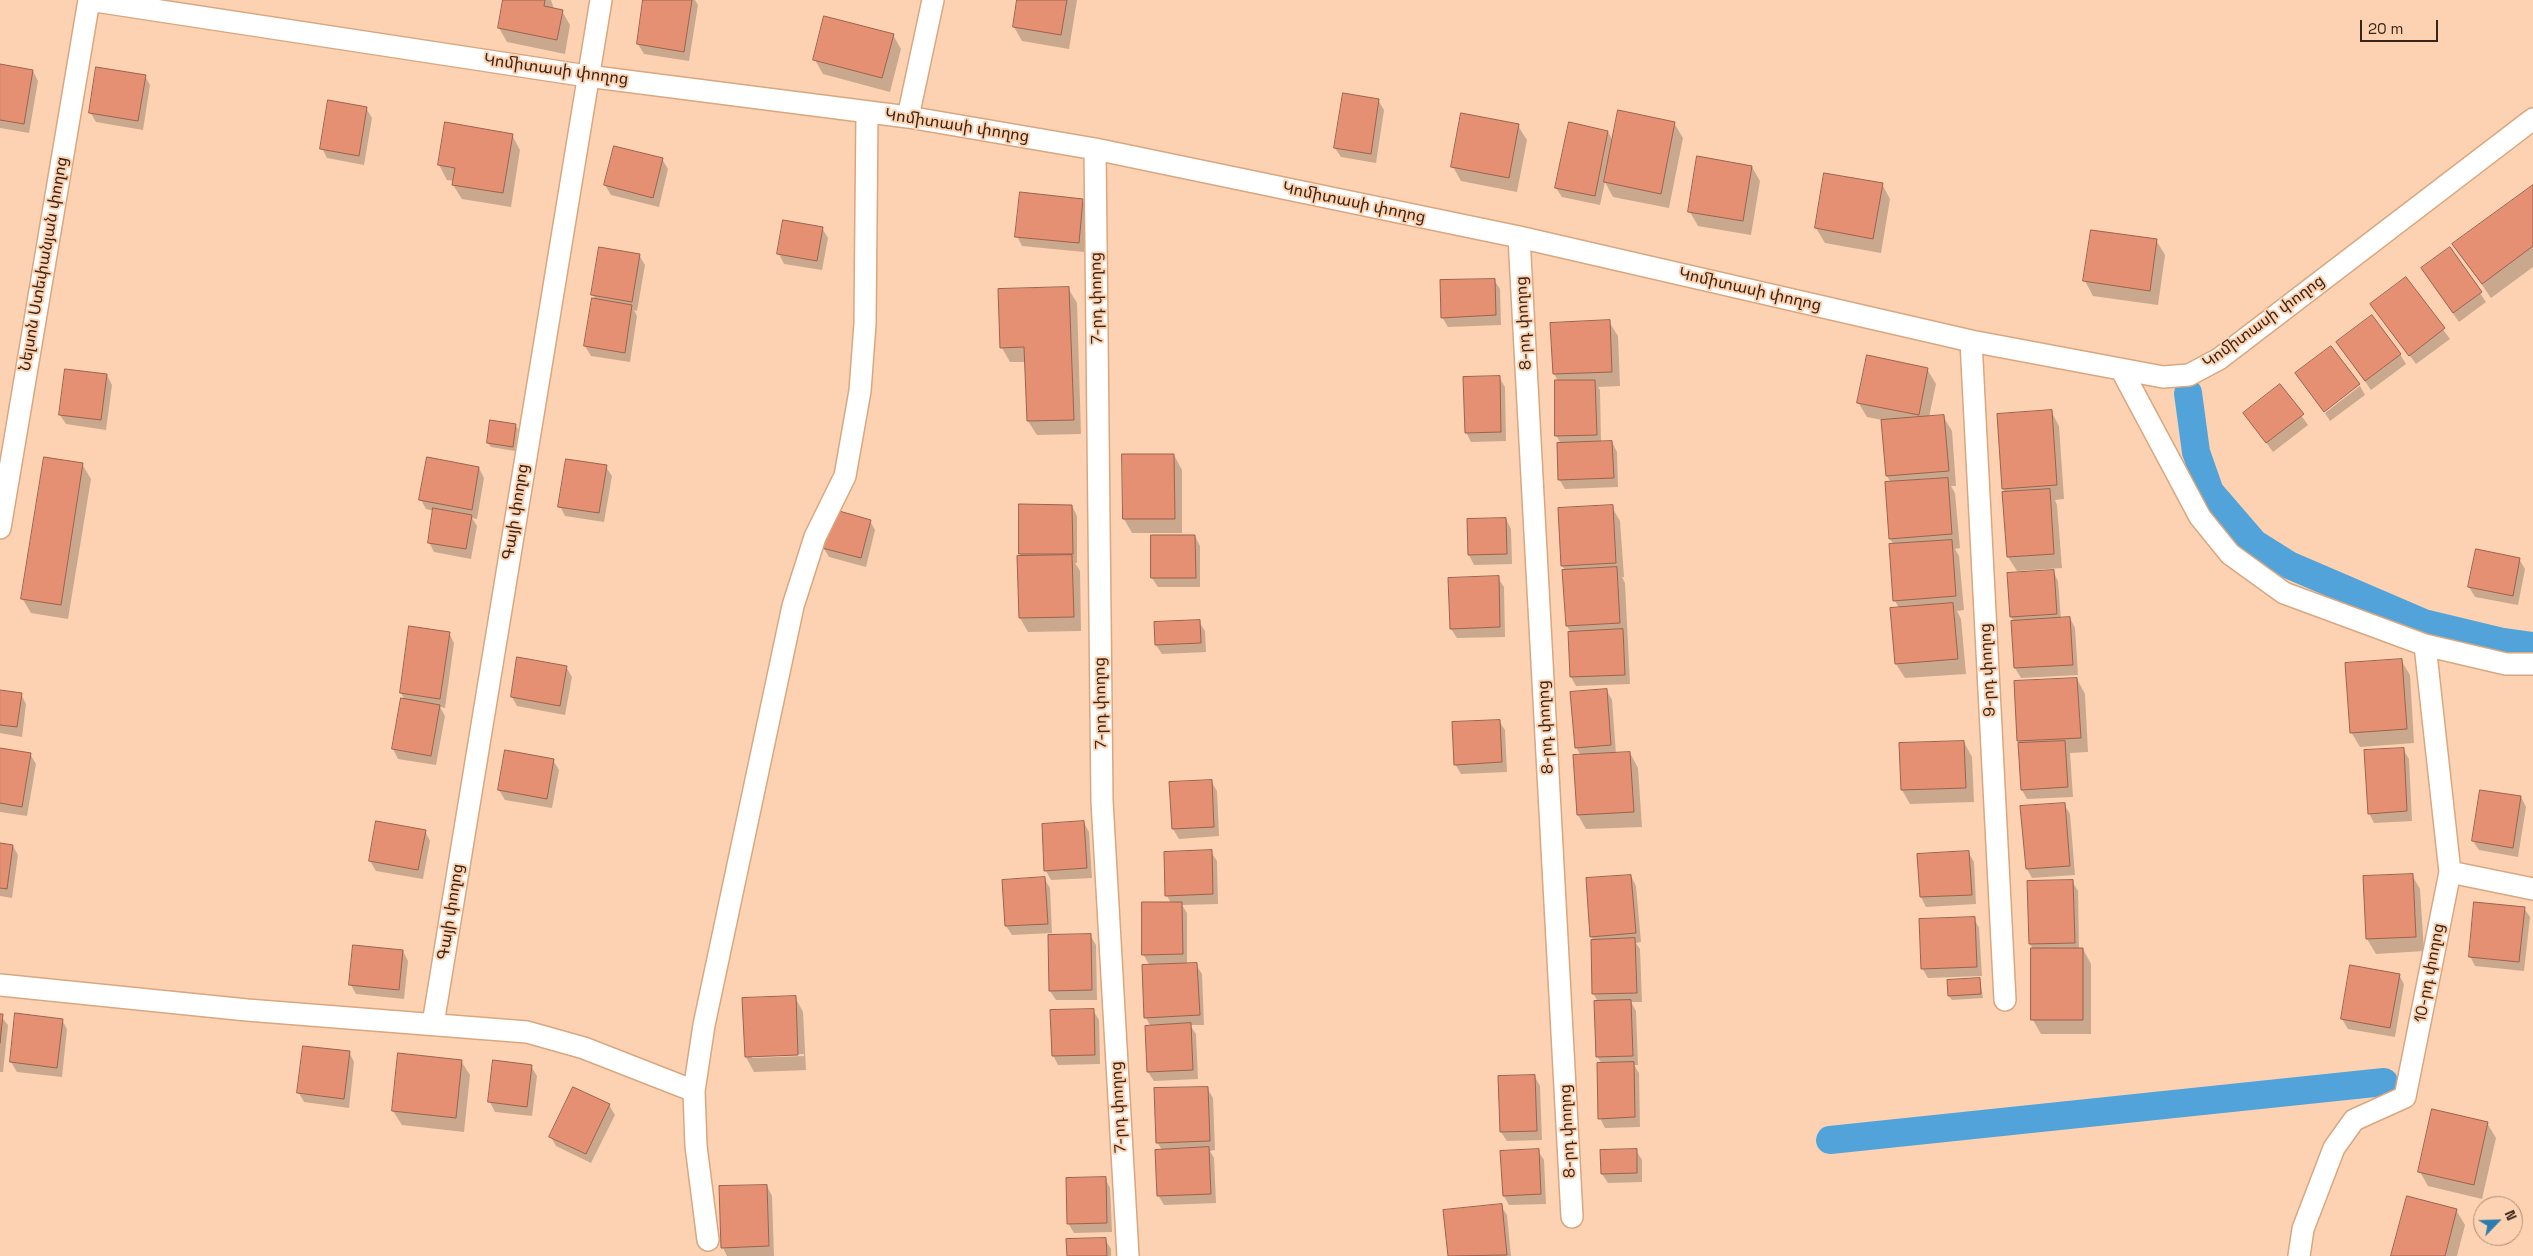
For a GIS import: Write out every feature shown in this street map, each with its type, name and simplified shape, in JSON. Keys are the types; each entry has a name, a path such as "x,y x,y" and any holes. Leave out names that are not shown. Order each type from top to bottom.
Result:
{"street":[{"name":"Կոմիտասի փողոց","path":"89,0 587,76 908,117 1095,149 1519,237 1971,341 2163,377 2189,375 2219,359 2533,119"},
{"name":"Նելսոն Ստեփանյան փողոց","path":"0,528 89,0"},
{"name":"Գայի փողոց","path":"433,1024 587,76 601,0"},
{"path":"908,117 933,0"},
{"path":"708,1240 696,1146 694,1091 704,1025 793,606 814,537 845,476 860,391 865,324 867,112"},
{"name":"7-րդ փողոց","path":"1095,149 1102,801 1128,1256"},
{"name":"8-րդ փողոց","path":"1519,237 1572,1217"},
{"name":"9-րդ փողոց","path":"1971,341 2005,1000"},
{"path":"2122,369 2200,517 2230,554 2284,593 2425,645 2506,664 2533,664"},
{"name":"10-րդ փողոց","path":"2299,1256 2303,1229 2334,1148 2354,1120 2405,1098 2450,872 2425,645"},
{"path":"2450,872 2533,889"},
{"path":"0,985 237,1009 527,1032 584,1048 694,1091"}],"building":[{"path":"503,0 545,0 544,6 563,10 557,40 498,28"},
{"path":"643,0 692,0 684,52 637,44"},
{"path":"1017,0 1067,0 1061,35 1013,27"},
{"path":"824,16 894,34 882,78 813,60"},
{"path":"0,64 33,70 24,124 0,120"},
{"path":"96,67 146,75 138,121 89,113"},
{"path":"1343,93 1379,99 1371,154 1334,148"},
{"path":"328,100 367,107 359,156 320,149"},
{"path":"1618,110 1675,122 1661,194 1604,182"},
{"path":"1461,113 1519,124 1509,178 1451,167"},
{"path":"445,122 513,134 503,193 452,185 455,168 438,165"},
{"path":"1569,122 1608,131 1595,196 1555,188"},
{"path":"614,146 663,158 653,198 604,185"},
{"path":"1697,156 1752,166 1743,221 1688,212"},
{"path":"1824,173 1883,183 1873,239 1815,228"},
{"path":"2533,185 2533,246 2482,284 2452,244"},
{"path":"1020,192 1083,199 1079,243 1015,237"},
{"path":"783,220 823,227 817,261 777,254"},
{"path":"2091,230 2157,239 2150,291 2083,281"},
{"path":"599,247 640,254 632,302 591,295"},
{"path":"2450,247 2482,292 2453,313 2421,268"},
{"path":"2406,277 2445,328 2409,356 2370,304"},
{"path":"1495,279 1496,315 1441,318 1440,280"},
{"path":"1069,287 1074,420 1027,421 1024,347 1000,348 998,289"},
{"path":"592,298 632,305 625,353 584,346"},
{"path":"2372,315 2401,354 2365,381 2336,342"},
{"path":"1610,320 1612,372 1553,374 1550,323"},
{"path":"2331,346 2360,384 2324,412 2295,373"},
{"path":"1867,355 1928,368 1919,415 1857,403"},
{"path":"65,369 107,374 101,420 59,415"},
{"path":"1500,376 1501,432 1465,433 1463,377"},
{"path":"1555,380 1595,380 1597,435 1555,436"},
{"path":"2280,384 2304,414 2266,443 2243,413"},
{"path":"2052,410 2057,485 2002,489 1997,414"},
{"path":"1944,415 1949,471 1886,476 1881,420"},
{"path":"490,420 516,424 513,447 487,443"},
{"path":"1612,441 1614,478 1558,480 1557,443"},
{"path":"1122,454 1174,454 1175,519 1123,519"},
{"path":"44,457 83,463 61,605 21,599"},
{"path":"427,457 479,467 472,510 419,500"},
{"path":"566,459 607,465 599,513 558,507"},
{"path":"1948,478 1952,534 1889,539 1885,482"},
{"path":"2050,489 2054,554 2007,557 2002,492"},
{"path":"1019,504 1072,505 1073,554 1019,554"},
{"path":"1613,505 1616,563 1561,566 1558,508"},
{"path":"433,508 472,515 466,549 428,543"},
{"path":"832,509 871,520 861,558 822,548"},
{"path":"1506,518 1507,554 1468,555 1467,519"},
{"path":"1151,535 1195,535 1196,578 1151,578"},
{"path":"1952,540 1956,596 1893,601 1889,544"},
{"path":"2476,549 2520,558 2513,596 2468,587"},
{"path":"1072,555 1074,617 1019,618 1017,556"},
{"path":"1617,567 1620,623 1566,626 1562,570"},
{"path":"2054,570 2057,614 2010,617 2007,573"},
{"path":"1499,576 1500,627 1450,629 1448,578"},
{"path":"1953,603 1958,659 1895,664 1890,608"},
{"path":"2070,617 2073,665 2014,668 2011,621"},
{"path":"1200,620 1201,643 1155,645 1154,622"},
{"path":"409,626 450,632 440,699 400,693"},
{"path":"1623,629 1625,675 1570,677 1568,632"},
{"path":"517,657 567,666 560,706 511,697"},
{"path":"2402,659 2407,729 2350,733 2345,663"},
{"path":"2077,678 2081,738 2017,741 2014,681"},
{"path":"1607,689 1611,745 1575,748 1570,692"},
{"path":"0,690 22,693 17,727 0,725"},
{"path":"401,698 440,705 431,756 392,749"},
{"path":"1500,720 1502,762 1454,765 1452,722"},
{"path":"1964,741 1966,788 1901,790 1899,743"},
{"path":"2065,741 2068,787 2021,790 2018,743"},
{"path":"0,748 31,753 22,807 0,803"},
{"path":"2404,748 2407,811 2368,814 2364,750"},
{"path":"505,750 554,759 547,799 498,790"},
{"path":"1630,752 1634,812 1577,815 1573,755"},
{"path":"1212,780 1214,827 1172,829 1169,782"},
{"path":"2480,790 2521,796 2513,848 2472,841"},
{"path":"2065,803 2070,866 2026,869 2020,806"},
{"path":"376,821 426,830 418,870 369,861"},
{"path":"1084,821 1087,868 1044,871 1042,824"},
{"path":"0,843 13,845 7,889 0,888"},
{"path":"1212,850 1213,894 1165,896 1164,852"},
{"path":"1969,851 1972,895 1920,897 1917,854"},
{"path":"2413,874 2416,937 2366,939 2363,876"},
{"path":"1631,875 1636,933 1590,937 1586,878"},
{"path":"1045,877 1048,924 1005,926 1002,880"},
{"path":"2073,880 2075,943 2029,944 2027,881"},
{"path":"1142,902 1182,902 1183,954 1142,955"},
{"path":"2474,902 2525,907 2519,962 2469,957"},
{"path":"1975,917 1977,967 1921,969 1919,919"},
{"path":"1091,934 1092,990 1049,991 1048,935"},
{"path":"1635,938 1637,993 1592,994 1591,940"},
{"path":"353,945 403,950 399,990 349,985"},
{"path":"2031,948 2083,948 2083,1020 2031,1020"},
{"path":"1197,963 1200,1015 1144,1018 1142,965"},
{"path":"2350,965 2400,974 2390,1028 2341,1019"},
{"path":"1980,978 1981,994 1948,996 1947,980"},
{"path":"796,996 798,1055 745,1057 742,998"},
{"path":"1631,1000 1633,1056 1596,1057 1594,1001"},
{"path":"1094,1009 1095,1055 1052,1056 1050,1010"},
{"path":"15,1013 63,1019 57,1068 10,1062"},
{"path":"0,1014 3,1014 0,1043"},
{"path":"1191,1023 1193,1070 1147,1072 1145,1026"},
{"path":"303,1046 350,1051 344,1099 297,1093"},
{"path":"398,1053 462,1060 456,1118 392,1111"},
{"path":"493,1060 532,1065 527,1107 488,1102"},
{"path":"1634,1062 1635,1117 1598,1119 1597,1063"},
{"path":"1535,1075 1537,1131 1500,1132 1498,1076"},
{"path":"573,1087 610,1104 586,1154 549,1137"},
{"path":"1208,1087 1210,1141 1156,1143 1154,1088"},
{"path":"2432,1109 2488,1122 2474,1185 2418,1172"},
{"path":"1209,1147 1211,1194 1157,1196 1155,1150"},
{"path":"1539,1149 1541,1194 1503,1196 1500,1151"},
{"path":"1637,1149 1637,1173 1601,1174 1600,1150"},
{"path":"1106,1177 1107,1223 1067,1224 1066,1178"},
{"path":"767,1185 769,1246 721,1248 719,1186"},
{"path":"2407,1196 2457,1209 2445,1256 2391,1256"},
{"path":"1502,1204 1507,1255 1448,1256 1443,1210"},
{"path":"1106,1238 1107,1256 1067,1256 1066,1239"}],"waterway":[{"path":"2188,393 2196,452 2210,492 2254,543 2289,565 2424,623 2503,642 2533,646"},
{"path":"1830,1140 2384,1082"}]}
